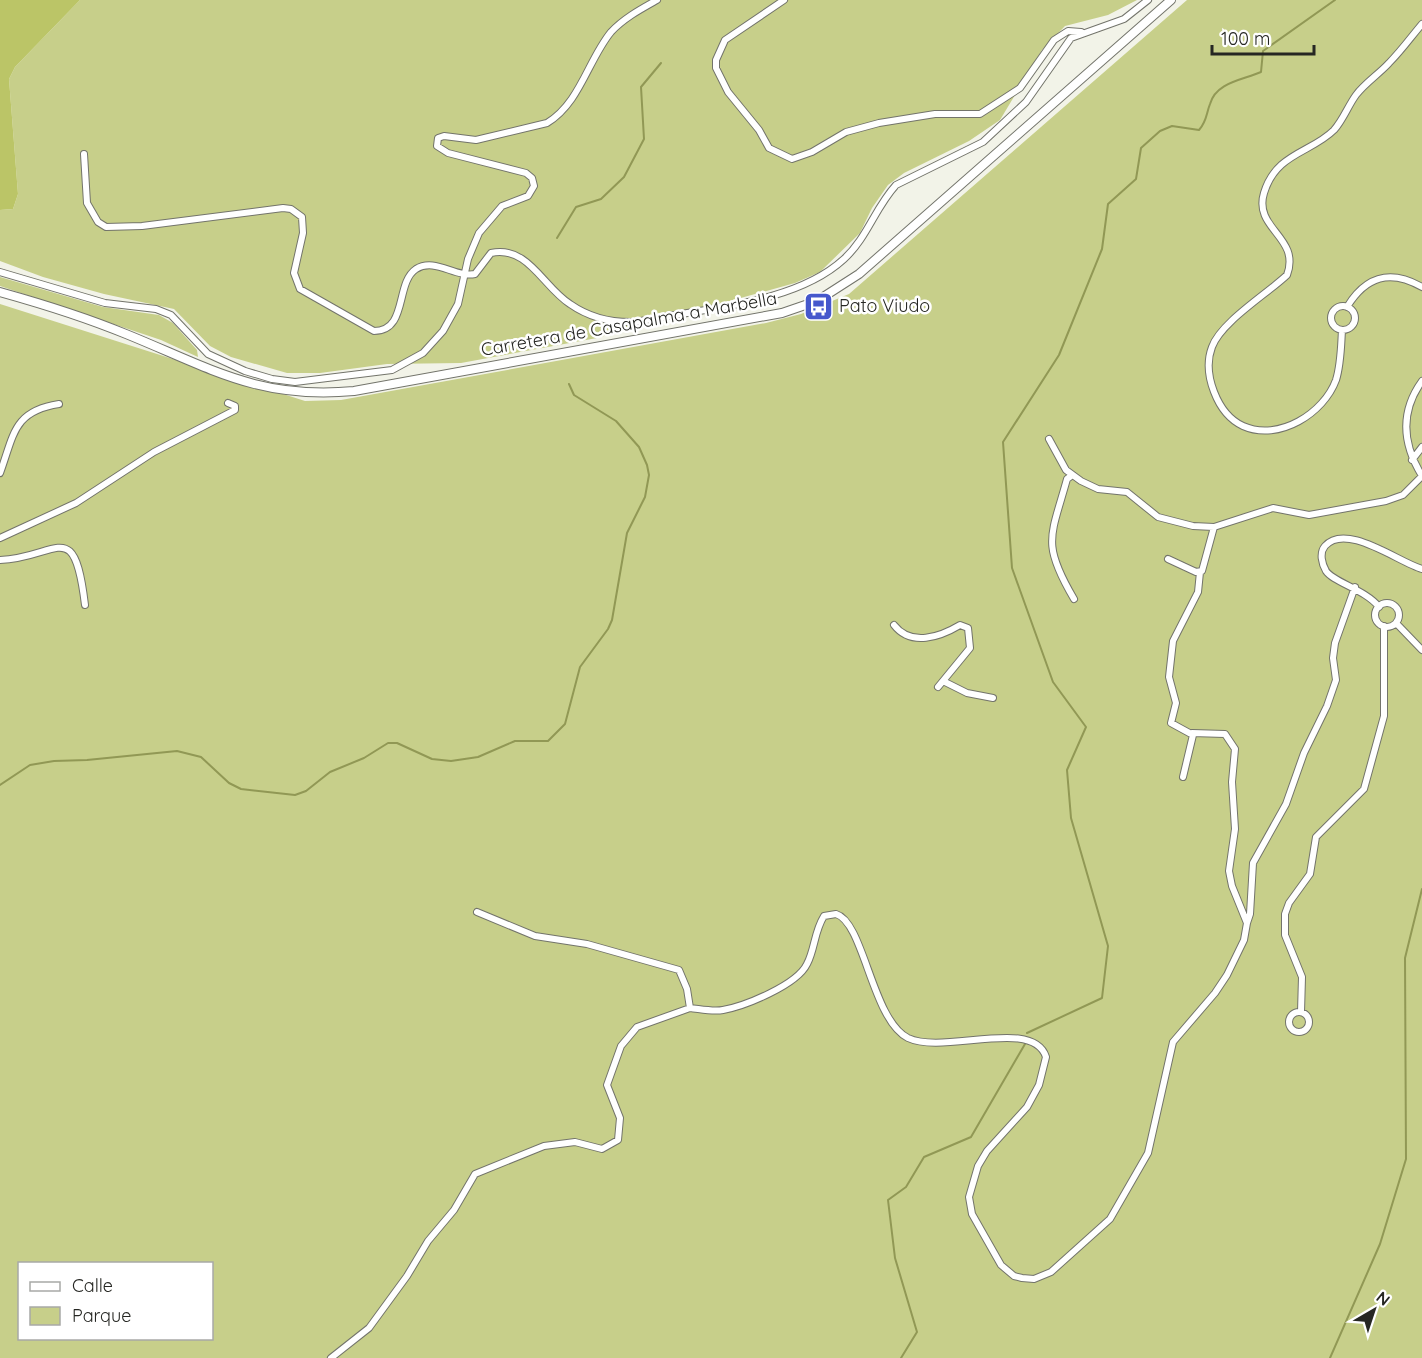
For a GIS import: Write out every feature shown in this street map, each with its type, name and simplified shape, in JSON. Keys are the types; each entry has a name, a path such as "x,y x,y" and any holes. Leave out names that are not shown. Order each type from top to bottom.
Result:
{"main road":[{"name":"Carretera de Casapalma a Marbella","path":"0,292 76,315 254,386 305,393 354,391 782,313 817,301 860,274 1171,0"}],"street":[{"path":"0,272 105,303 156,309 171,315 198,346 223,362 272,379 295,382 392,370 423,353 443,331 458,304 468,260 487,222 502,206 528,196 534,190 534,182 530,175 509,167 465,160 437,146 436,140 442,136 476,140 547,123 555,118 574,94 611,33 624,20 657,0"},
{"path":"784,0 725,40 716,60 716,68 728,92 759,130 769,148 792,159 812,152 846,132 879,123 935,114 980,114 1020,88 1054,40 1068,30 1081,32"},
{"path":"84,154 87,203 98,222 106,227 142,226 283,208 298,213 302,217 303,234 294,273 300,289 374,331 382,331 389,325 400,308 407,279 415,270 434,266 466,276 475,274 491,253 508,252 528,263 568,304 590,316 621,322 636,322 788,292 819,279 844,259 862,240 885,196 896,185 956,157 996,132 1036,90 1071,38 1081,32 1124,19 1148,0"},
{"path":"1342,330 1337,378 1323,403 1304,419 1271,429 1243,426 1217,398 1208,362 1212,346 1221,331 1287,275 1292,263 1290,252 1267,221 1261,206 1264,191 1277,170 1293,153 1333,131 1357,95 1422,24"},
{"path":"1347,307 1355,315 1354,322 1350,328 1342,330 1335,327 1332,316 1336,309 1347,307 1357,291 1374,279 1393,276 1409,279 1422,287"},
{"path":"1049,440 1056,456 1071,476 1098,489 1127,492 1146,509 1172,522 1214,527 1273,508 1309,515 1386,501 1402,495 1422,476 1412,460 1405,438 1409,410 1415,391 1422,381"},
{"path":"0,538 76,503 154,452 235,410 235,406 228,403"},
{"path":"0,473 19,422 32,412 59,404"},
{"path":"1412,460 1422,447"},
{"path":"1071,476 1067,479 1051,536 1056,569 1074,599"},
{"path":"1214,527 1206,562 1200,572 1198,592 1173,641 1168,677 1176,703 1172,724 1192,733 1225,734 1234,746 1235,829 1230,879 1246,923"},
{"path":"1379,607 1355,587 1327,573 1321,559 1322,549 1330,540 1345,537 1361,541 1422,569"},
{"path":"0,560 50,547 64,548 75,558 85,605"},
{"path":"1168,560 1200,572"},
{"path":"331,1358 369,1328 407,1276 428,1241 454,1210 475,1174 544,1146 575,1142 602,1149 618,1140 620,1118 608,1085 621,1046 637,1027 690,1008 721,1011 741,1005 795,980 808,963 820,922 824,916 836,914 850,923 872,983 894,1026 901,1034 910,1039 941,1044 1005,1037 1024,1038 1040,1046 1046,1056 1039,1085 1027,1107 987,1151 978,1166 969,1197 972,1214 1001,1265 1014,1276 1034,1279 1051,1272 1110,1219 1148,1153 1173,1042 1227,975 1244,939 1250,914 1253,863 1287,804 1304,753 1327,706 1336,680 1333,658 1335,643 1355,587"},
{"path":"1301,1011 1302,977 1285,935 1285,915 1289,903 1310,874 1316,837 1364,789 1384,716 1384,626 1376,616 1379,607 1385,604 1394,606 1399,614 1396,623"},
{"path":"1384,626 1396,623"},
{"path":"1396,623 1422,650"},
{"path":"894,625 898,630 914,637 928,638 960,625 968,628 970,648 938,687"},
{"path":"943,681 967,693 993,698"},
{"path":"1183,777 1192,733"},
{"path":"477,912 535,936 587,944 679,970 687,989 690,1008"}],"green space":[{"path":"0,0 80,0 15,67 9,79 18,194 13,209 0,210"},
{"path":"80,0 1137,0 1108,15 1065,26 1042,50 1000,120 969,141 904,173 888,185 872,208 860,233 820,272 795,283 597,338 461,363 387,364 320,373 287,373 231,357 210,346 174,309 104,294 43,277 0,261 0,210 13,209 18,194 9,79 15,67"},
{"path":"1187,0 1422,0 1422,1358 0,1358 0,304 305,401 341,400 766,323 801,314 849,294"},
{"path":"0,277 103,307 159,315 173,323 197,350 198,357 161,340 0,286"}],"waterway":[{"path":"1027,1033 1102,998 1108,946 1071,818 1067,770 1086,727 1053,682 1012,568 1003,442 1059,355 1102,249 1108,204 1136,179 1141,148 1160,131 1172,126 1199,130 1213,97 1218,91 1224,86 1261,72 1263,51 1335,0"},
{"path":"557,238 576,207 601,199 624,177 644,139 641,87 661,63"},
{"path":"0,785 30,765 177,751 201,757 229,783 241,789 295,795 306,791 330,772 364,758 388,743 397,743 432,759 451,761 478,757 515,741 548,741 565,724 580,667 612,620 627,533 645,497 649,475 639,447 616,421 574,395 569,384"},
{"path":"1330,1358 1380,1244 1406,1159 1405,958 1422,889"},
{"path":"901,1358 917,1332 895,1258 888,1200 906,1187 924,1157 971,1137 1025,1044"}],"place":[{"name":"Pato Viudo","path":"818,306"}]}
